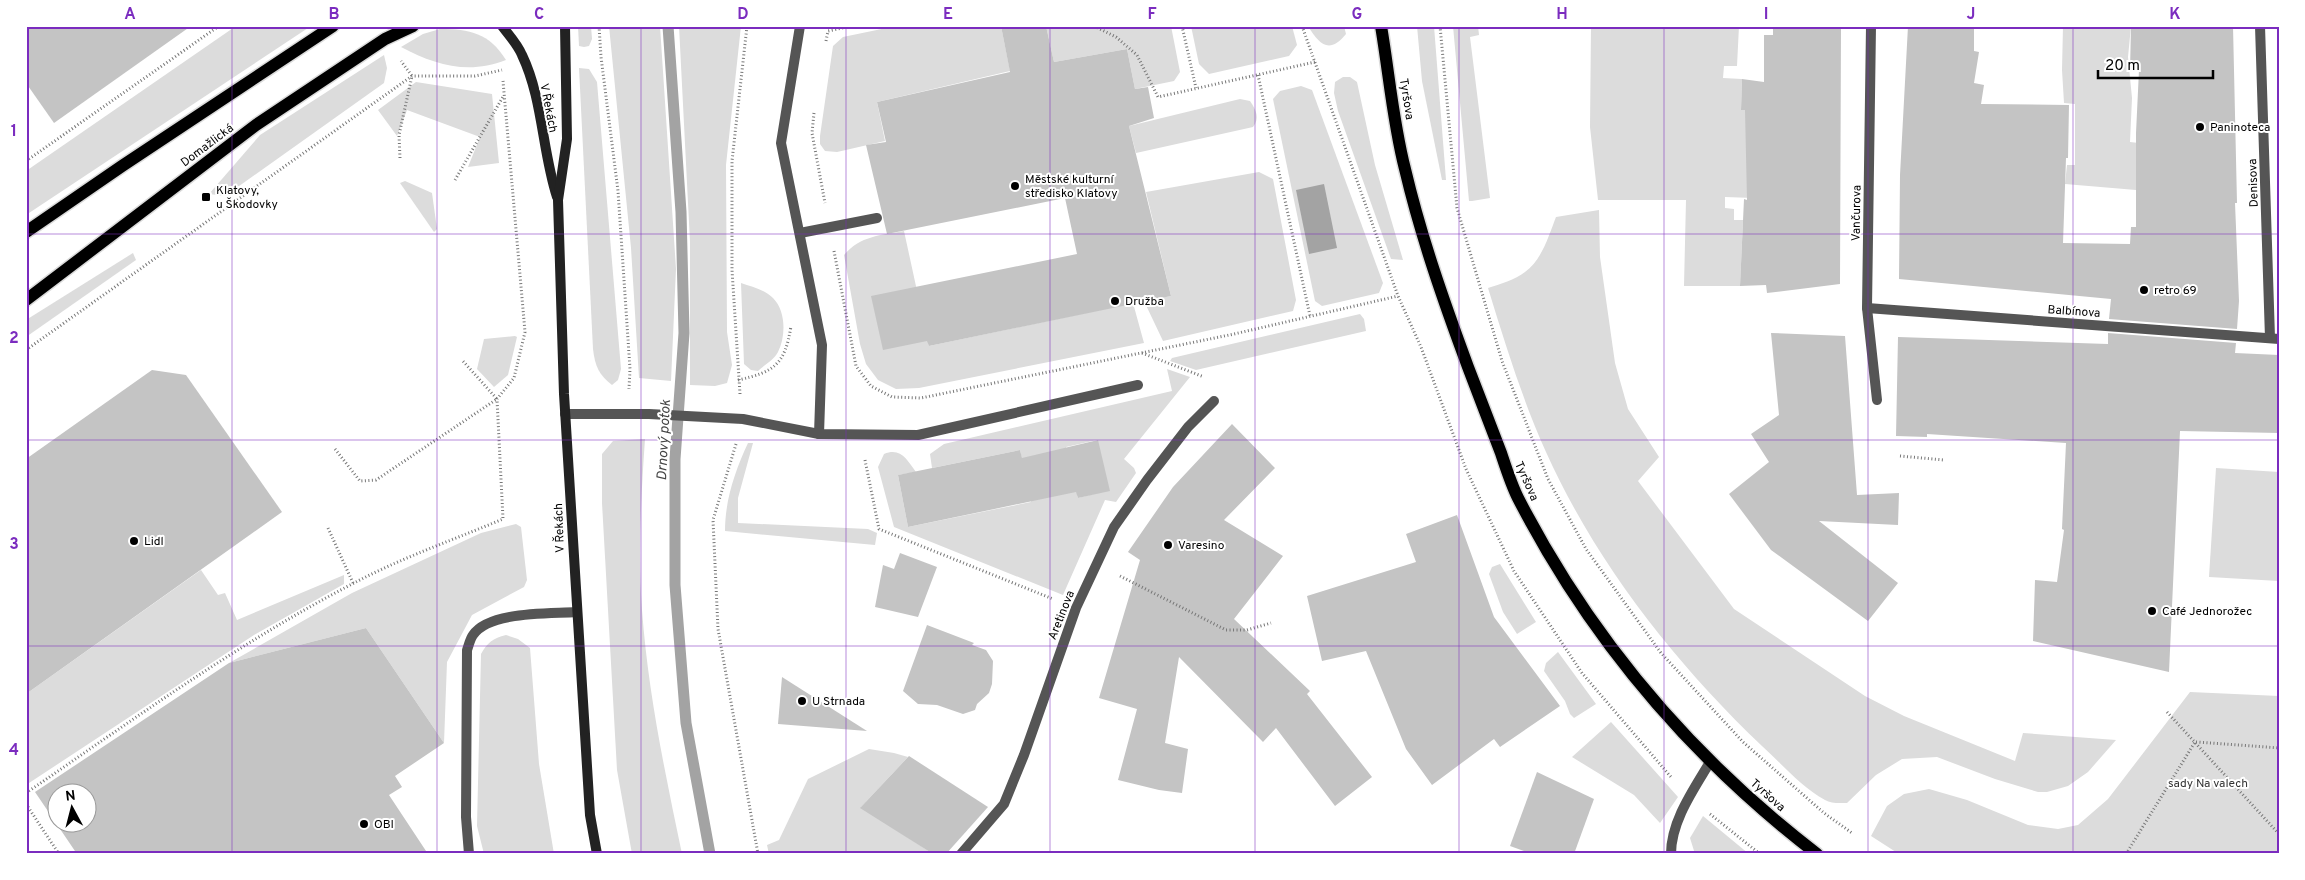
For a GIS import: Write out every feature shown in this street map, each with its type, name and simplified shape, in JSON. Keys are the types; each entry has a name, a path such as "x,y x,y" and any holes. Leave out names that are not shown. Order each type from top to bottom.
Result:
{"main road":[{"path":"26,232 130,160 333,26"},
{"name":"Domažlická","path":"26,300 256,125 386,39 413,26"},
{"name":"Tyršova","path":"1381,26 1404,167 1424,241 1447,310 1517,496 1562,577 1604,638 1654,702 1710,762 1788,832 1817,854"}],"street":[{"name":"V Řekách","path":"502,26 522,53 531,78 548,170 558,200"},
{"name":"V Řekách","path":"565,26 567,139 558,200 565,414 590,815 597,854"},
{"path":"800,26 781,143 822,345 818,434"},
{"name":"Vančurova","path":"1872,26 1867,308 1877,400"},
{"name":"Denisova","path":"2260,26 2274,339"},
{"path":"800,233 877,218"},
{"name":"Balbínova","path":"1867,308 2274,339"},
{"path":"565,414 649,414 743,419 818,434 918,435 1138,385"},
{"name":"Aretinova","path":"961,854 1004,804 1024,756 1076,608 1114,528 1147,480 1188,427 1214,401"},
{"path":"469,854 466,817 467,650 473,635 484,626 501,619 576,612"},
{"path":"1671,854 1671,840 1689,798 1710,762"}],"path":[{"path":"26,160 219,26"},
{"path":"600,26 601,57 618,191 630,369 628,414"},
{"path":"747,26 732,161 732,270 738,380 743,419 713,520 718,629 758,854"},
{"path":"824,46 828,31 852,26"},
{"path":"1094,26 1116,37 1137,55 1158,97 1315,62"},
{"path":"1182,26 1196,88"},
{"path":"816,103 812,133 856,366 872,386 892,398 921,398 1142,353 1398,296 1302,26"},
{"path":"1440,26 1457,208 1502,361 1548,480 1586,549 1661,653 1743,742 1824,813 1852,832"},
{"path":"386,39 412,76 400,136 400,158"},
{"path":"26,350 412,76 475,76 502,70 525,332 514,378 496,399 376,480 360,481 335,449"},
{"path":"1258,75 1310,316"},
{"path":"455,180 504,94"},
{"path":"738,380 763,374 782,358 790,335 790,310 844,307"},
{"path":"1142,353 1205,378"},
{"path":"26,793 224,658 353,583 503,519 496,399 462,360"},
{"path":"860,434 879,529 1076,608"},
{"path":"1900,456 1944,460"},
{"path":"328,528 353,583"},
{"path":"1097,564 1226,630 1247,630 1271,623"},
{"path":"2167,712 2279,834"},
{"path":"2195,742 2279,748"},
{"path":"2126,854 2195,742"},
{"path":"26,804 59,854"}],"green space":[{"path":"236,26 311,26 26,215 26,171"},
{"path":"578,26 591,26 592,39 589,46 579,46"},
{"path":"609,26 660,26 676,269 671,381 639,378 631,248"},
{"path":"679,26 741,26 726,165 727,332 732,365 727,383 715,386 690,385 690,242"},
{"path":"896,26 1001,26 1010,71 877,102 885,141 837,152 825,151 820,144 820,136 833,46 843,37"},
{"path":"1046,26 1171,26 1180,72 1174,81 1135,89 1127,49 1054,62"},
{"path":"1191,26 1292,26 1297,45 1289,56 1209,74 1199,64"},
{"path":"1308,26 1344,26 1346,34 1334,44 1325,45 1316,38"},
{"path":"1417,26 1434,26 1446,180 1442,180 1422,81"},
{"path":"1453,26 1478,26 1479,35 1470,37 1490,198 1472,201 1469,201"},
{"path":"1591,26 1739,26 1737,66 1724,66 1723,78 1742,79 1741,110 1746,110 1755,139 1746,139 1746,148 1757,149 1753,198 1725,197 1725,208 1734,209 1734,220 1743,220 1740,286 1684,286 1686,200 1598,200 1590,127"},
{"path":"2063,26 2131,26 2128,57 2132,98 2130,142 2165,146 2136,190 2065,184 2067,165 2075,165 2075,104 2064,103 2062,70"},
{"path":"440,29 461,30 478,34 493,44 506,60 478,67 452,66 426,59 401,47 423,34"},
{"path":"384,55 387,68 384,83 225,196 209,194 260,135"},
{"path":"579,68 589,69 597,82 621,369 618,380 612,385 598,370 593,349"},
{"path":"1343,77 1350,77 1357,82 1375,165 1403,260 1391,259 1338,111 1334,93 1335,82"},
{"path":"416,82 492,94 499,163 468,167 480,137 407,110 397,136 378,110"},
{"path":"1301,86 1312,90 1383,283 1379,293 1322,306 1315,301 1273,99 1280,91"},
{"path":"1240,99 1250,101 1254,108 1257,117 1253,127 1136,153 1129,126"},
{"path":"1259,172 1273,179 1296,300 1293,311 1163,341 1144,301 1171,296 1146,192"},
{"path":"405,181 432,193 437,229 434,232 400,183"},
{"path":"1599,210 1600,257 1615,363 1628,409 1659,457 1638,481 1734,609 1865,696 1904,716 2015,761 2023,733 2116,740 2088,772 2068,786 2047,792 2038,792 1995,779 1937,757 1902,759 1876,775 1847,803 1830,802 1816,795 1792,775 1699,681 1640,610 1613,572 1566,493 1529,412 1488,288 1507,282 1531,267 1544,247 1556,217"},
{"path":"904,231 929,346 1133,303 1144,343 919,388 896,389 878,380 866,364 860,344 844,255 857,244 871,237"},
{"path":"133,253 136,260 26,337 26,320"},
{"path":"741,283 766,292 777,303 782,317 781,346 776,355 758,371 751,370 744,364"},
{"path":"1360,314 1364,319 1366,331 1196,370 1170,361 1172,358"},
{"path":"517,337 508,375 494,387 477,369 484,339"},
{"path":"1167,369 1190,377 1124,459 1134,468 1136,473 1116,502 1105,500 1063,595 894,527 878,467 884,454 890,452 899,453 916,472 898,475 908,527 1031,502 1020,450 932,468 930,454 944,444 1172,391","holes":["1097,440 1109,490 1078,498 1066,447"]},
{"path":"645,439 640,525 642,610 648,671 663,763 682,854 632,854 617,770 602,503 602,454 613,441"},
{"path":"748,443 753,443 738,498 738,523 868,529 877,533 875,545 725,531 725,519 732,486"},
{"path":"2216,468 2279,472 2279,581 2209,577"},
{"path":"516,524 521,527 527,580 524,587 472,615 447,662 444,743 366,628 229,663 352,593 481,533"},
{"path":"1500,564 1536,622 1517,634 1503,612 1489,574 1492,567"},
{"path":"201,570 218,595 225,593 237,620 344,575 344,584 254,635 26,785 26,694"},
{"path":"506,635 518,639 530,648 539,764 554,854 484,854 477,826 481,654 491,641"},
{"path":"1558,652 1596,704 1574,718 1570,714 1565,701 1544,671 1546,663"},
{"name":"sady Na valech","path":"2190,692 2279,696 2279,854 1899,854 1871,836 1887,806 1904,794 1929,789 1967,800 2028,825 2058,829 2078,825 2108,799"},
{"path":"1611,722 1678,797 1660,823 1634,795 1572,757"},
{"path":"869,749 908,757 861,807 933,854 769,854 767,845 779,840 808,779"},
{"path":"1703,816 1749,854 1695,854 1690,838"}],"shaded area":[{"path":"1324,184 1337,248 1309,254 1296,190"}],"building":[{"path":"26,26 191,26 54,123 26,83"},
{"name":"Městské kulturní středisko Klatovy","path":"1001,26 1046,26 1054,62 1127,49 1135,89 1148,87 1154,118 1129,126 1171,296 929,346 927,341 883,350 871,296 1077,254 1065,198 887,234 866,145 886,142 877,102 1010,72"},
{"path":"1773,26 1841,26 1840,284 1767,293 1766,285 1740,286 1744,199 1747,200 1745,110 1741,110 1742,79 1764,82 1764,35 1773,35"},
{"path":"1908,26 1974,26 1974,51 1979,52 1974,83 1984,85 1981,104 2069,105 2063,243 2130,244 2131,227 2136,227 2136,133 2139,70 2130,71 2131,26 2233,26 2237,203 2235,203 2239,301 2237,329 2109,319 2111,299 1899,279 1900,175"},
{"path":"1771,333 1845,336 1857,495 1899,493 1898,525 1819,521 1898,583 1868,621 1771,550 1729,494 1769,462 1751,434 1779,415"},
{"path":"2108,333 2236,343 2235,353 2279,355 2279,433 2180,431 2169,672 2033,641 2035,580 2057,582 2064,530 2062,529 2066,443 1927,434 1927,437 1896,436 1898,337 2108,344"},
{"name":"Lidl","path":"152,370 186,375 282,512 26,694 26,459"},
{"path":"1232,424 1275,468 1224,520 1283,556 1234,619 1310,691 1307,694 1372,777 1335,806 1276,728 1263,742 1179,657 1165,743 1188,749 1182,793 1159,790 1118,780 1137,709 1099,698 1140,560 1128,552 1173,487"},
{"path":"1098,440 1110,491 1078,498 1076,492 908,527 898,475 1020,450 1022,458"},
{"path":"1457,515 1494,617 1560,706 1500,747 1494,739 1432,785 1406,749 1366,651 1322,661 1307,596 1416,562 1406,534"},
{"path":"900,553 937,567 918,617 875,607 883,565 894,569"},
{"path":"927,625 974,643 972,645 986,650 993,661 992,684 989,693 977,704 975,710 963,714 937,705 918,704 903,691"},
{"path":"366,628 444,743 395,776 402,787 389,795 428,854 77,854 62,832 98,832 98,782 50,782 229,663"},
{"path":"782,677 867,731 778,724"},
{"path":"909,756 988,807 946,854 933,854 860,808"},
{"path":"1537,772 1594,799 1574,854 1532,854 1510,846"},
{"path":"48,783 48,811 35,792"}],"waterway":[{"name":"Drnový potok","path":"668,26 681,212 684,333 675,459 675,585 686,723 710,854"}],"place":[{"name":"Paninoteca","path":"2200,127"},
{"name":"Městské kulturní středisko Klatovy","path":"1015,186"},
{"name":"Klatovy, u Škodovky","path":"206,197"},
{"name":"retro 69","path":"2144,290"},
{"name":"Družba","path":"1115,301"},
{"name":"Lidl","path":"134,541"},
{"name":"Varesino","path":"1168,545"},
{"name":"Café Jednorožec","path":"2152,611"},
{"name":"U Strnada","path":"802,701"},
{"name":"OBI","path":"364,824"}]}
